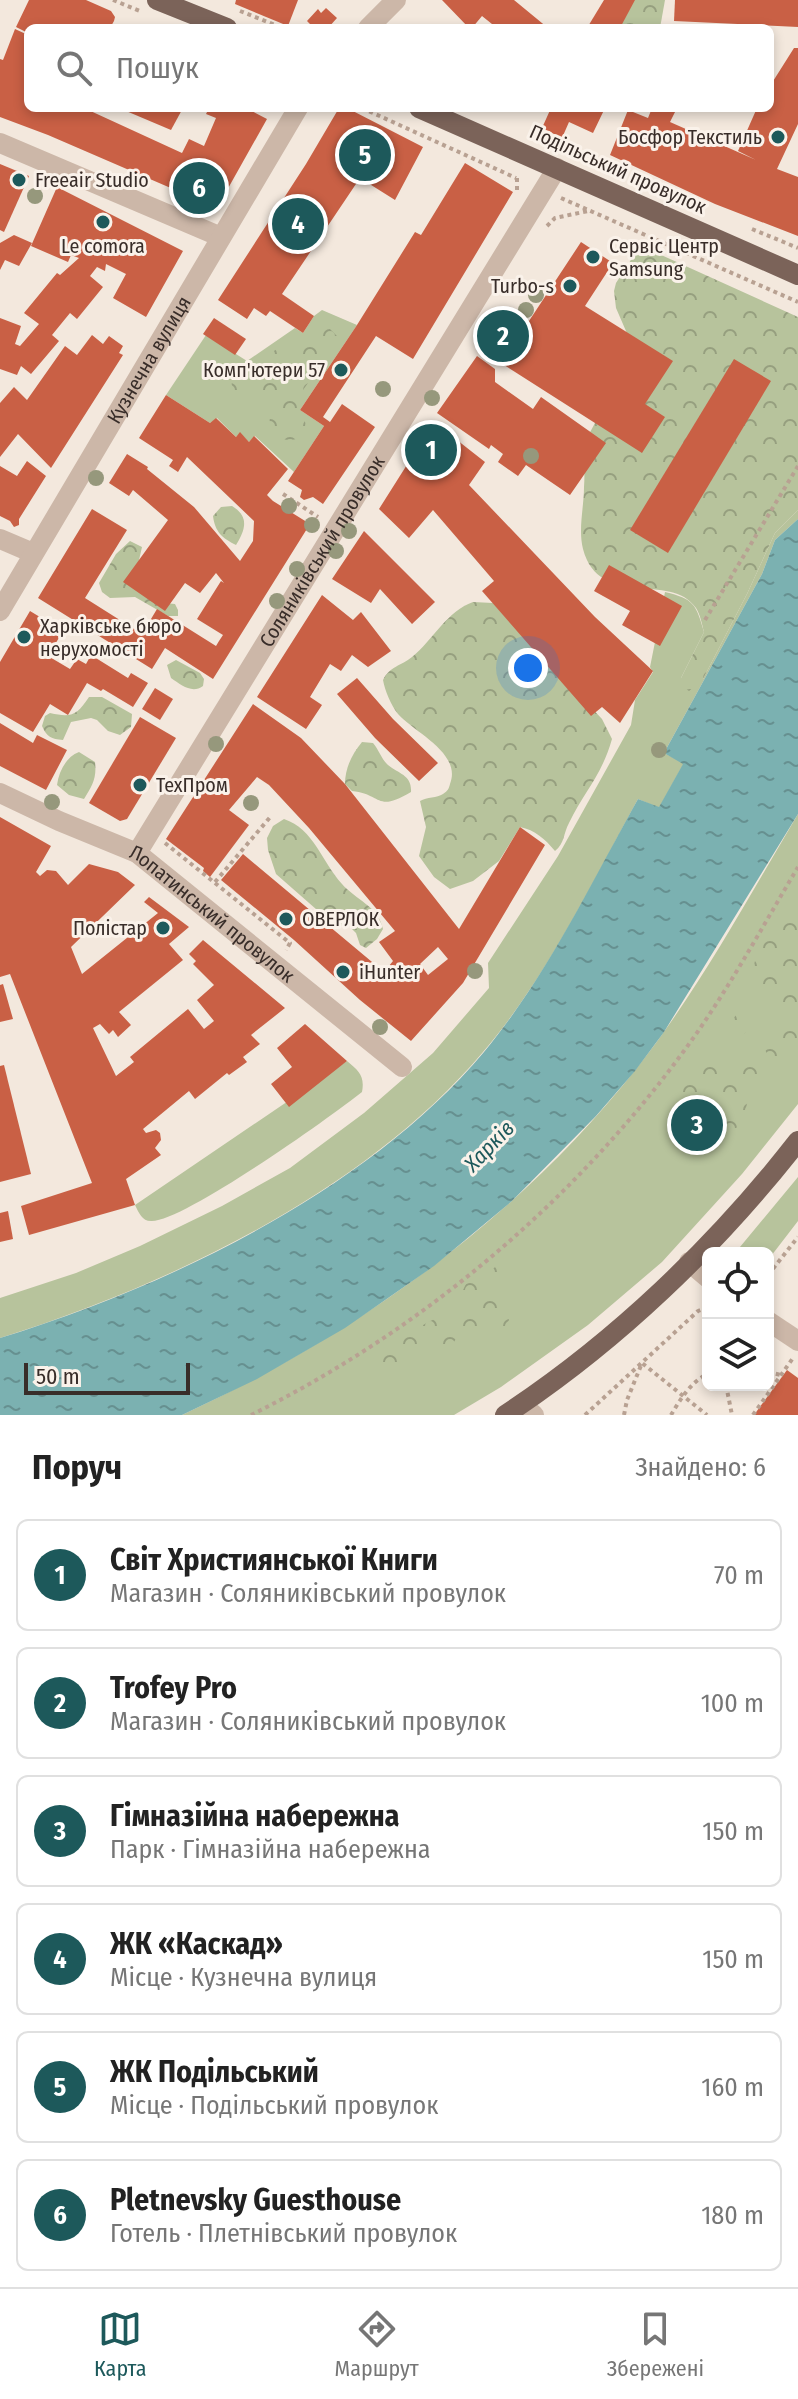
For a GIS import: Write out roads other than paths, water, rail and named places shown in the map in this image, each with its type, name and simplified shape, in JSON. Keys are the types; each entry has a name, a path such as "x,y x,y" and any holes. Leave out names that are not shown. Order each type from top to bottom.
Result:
{"main road":[{"path":"157,0 230,18"},
{"name":"Подільський провулок","path":"428,112 798,275"},
{"path":"520,1411 629,1320 689,1262 744,1206 798,1141"}],"street":[{"path":"372,24 396,0"},
{"name":"Кузнечна вулиця","path":"0,611 296,112"},
{"path":"0,143 221,237"},
{"name":"Соляниківський провулок","path":"137,853 557,168"},
{"path":"0,539 33,553"},
{"name":"Лопатинський провулок","path":"0,793 137,853 402,1067"},
{"path":"689,1262 702,1273"},
{"path":"774,1325 798,1341"}],"water":[{"name":"Харків","path":"798,519 798,814 664,1032 596,1116 512,1201 434,1266 345,1328 257,1379 182,1415 0,1415 0,1338 131,1291 262,1227 325,1189 383,1148 437,1102 484,1052 548,961 638,799 659,807 683,764 664,753 762,574 775,540"}],"place":[{"name":"Босфор Текстиль","path":"778,137"},
{"name":"ЖК Подільський","path":"365,155"},
{"name":"Freeair Studio","path":"19,180"},
{"name":"Pletnevsky Guesthouse","path":"199,188"},
{"name":"Le comora","path":"103,222"},
{"name":"ЖК «Каскад»","path":"298,224"},
{"name":"Сервіс Центр Samsung","path":"593,257"},
{"name":"Turbo-s","path":"570,286"},
{"name":"Trofey Pro","path":"503,336"},
{"name":"Комп'ютери 57","path":"341,370"},
{"name":"Світ Християнської Книги","path":"431,450"},
{"name":"Харківське бюро нерухомості","path":"24,637"},
{"name":"ТехПром","path":"140,785"},
{"name":"ОВЕРЛОК","path":"286,919"},
{"name":"Полістар","path":"163,928"},
{"name":"iHunter","path":"343,972"},
{"name":"Гімназійна набережна","path":"697,1125"}]}
